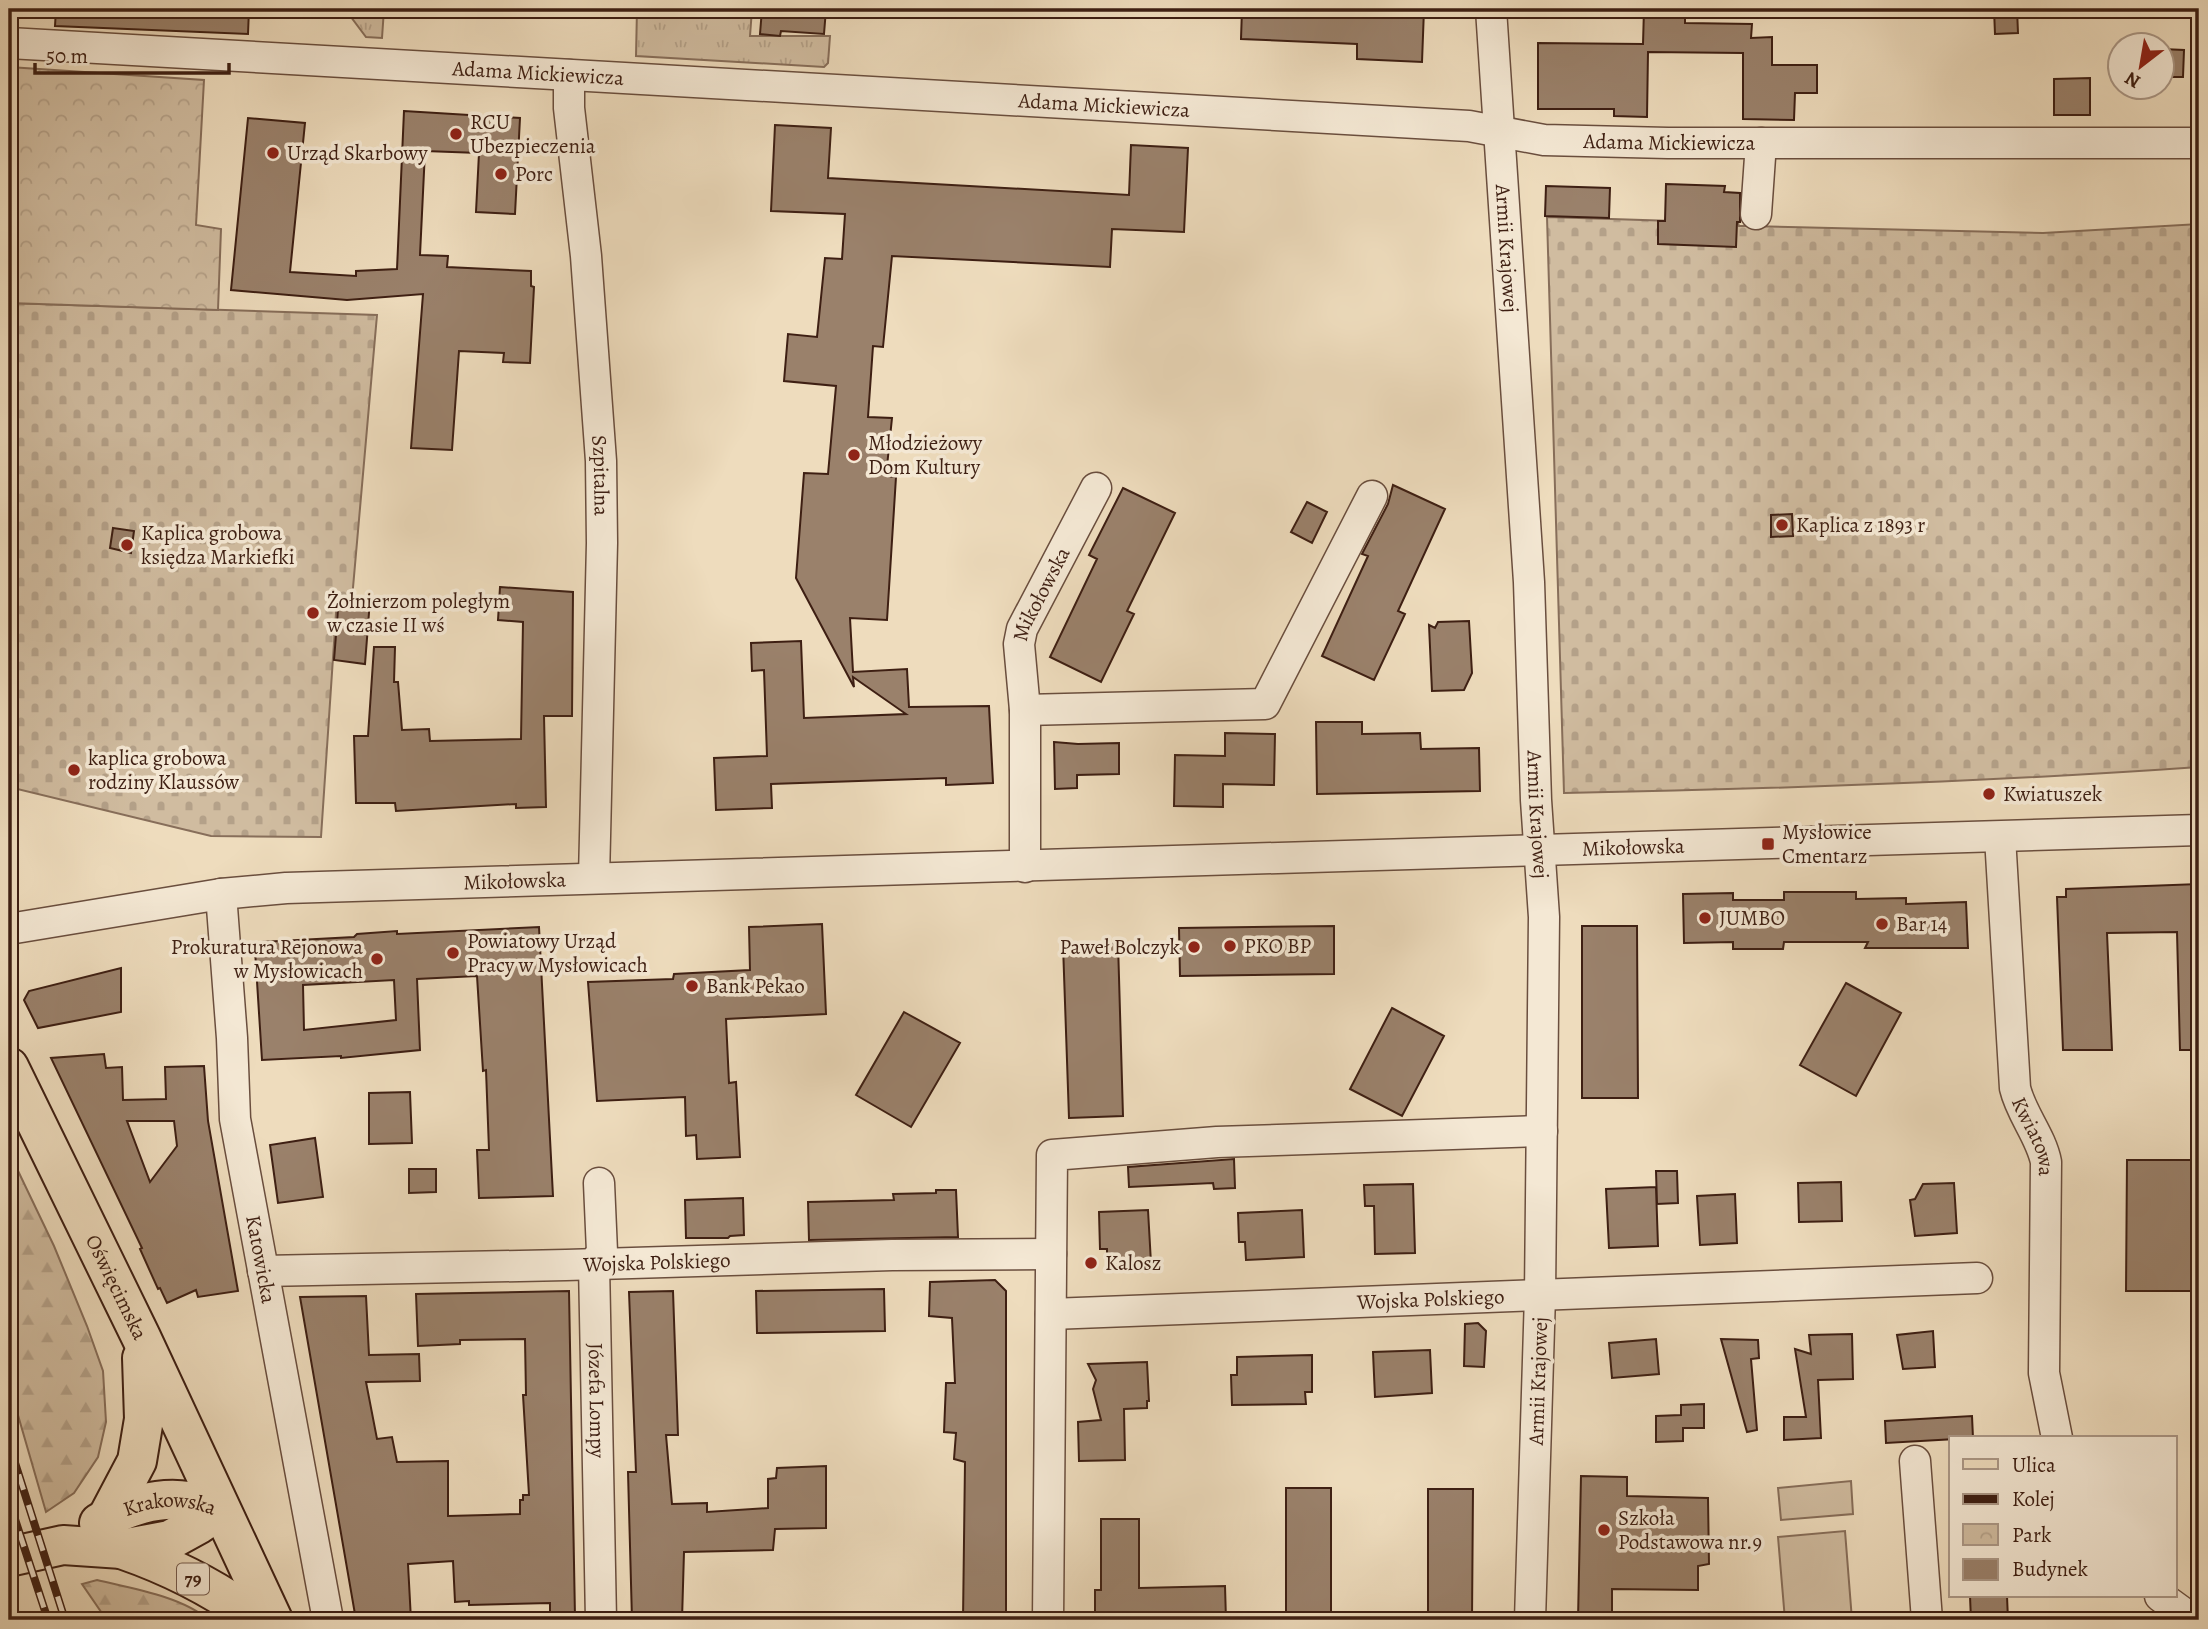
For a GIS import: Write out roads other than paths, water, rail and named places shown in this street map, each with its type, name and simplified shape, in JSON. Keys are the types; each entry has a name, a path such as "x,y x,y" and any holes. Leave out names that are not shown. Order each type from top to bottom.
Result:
{"main road":[{"name":"Oświęcimska","path":"9,1067 141,1337 220,1510"},
{"path":"115,1533 137,1461 144,1419 141,1337"},
{"name":"Krakowska","path":"9,1557 115,1533 147,1502 187,1500 220,1510"},
{"path":"220,1510 273,1620"},
{"name":"Krakowska","path":"115,1533 227,1597 258,1620"}],"street":[{"name":"Armii Krajowej","path":"1491,9 1529,570 1536,800 1544,917 1541,1295 1530,1620"},
{"name":"Adama Mickiewicza","path":"9,43 1469,126 1544,140 2199,143"},
{"name":"Szpitalna","path":"569,75 569,108 599,410 602,482 594,878"},
{"path":"1756,214 1760,143"},
{"name":"Mikołowska","path":"1025,867 1025,710 1019,643 1022,629 1097,488"},
{"path":"1025,710 1265,704 1372,496"},
{"name":"Mikołowska","path":"9,929 220,894 286,888 2199,830"},
{"name":"Kwiatowa","path":"2000,837 2015,1088 2022,1111 2041,1147 2046,1170 2044,1366 2046,1393 2057,1436"},
{"name":"Katowicka","path":"220,894 235,1119 328,1620"},
{"path":"1048,1620 1052,1155 1217,1142 1542,1131"},
{"name":"Józefa Lompy","path":"599,1183 602,1252 594,1265 601,1620"},
{"name":"Wojska Polskiego","path":"262,1271 594,1265 892,1255 1051,1254"},
{"name":"Wojska Polskiego","path":"1051,1314 1977,1278"},
{"path":"1915,1461 1927,1620"},
{"path":"2163,1598 2193,1620"}],"railway":[{"path":"9,1444 65,1620"},
{"path":"9,1501 48,1620"}],"place":[{"name":"RCU Ubezpieczenia","path":"456,134"},
{"name":"Urząd Skarbowy","path":"273,153"},
{"name":"Porc","path":"501,174"},
{"name":"Młodzieżowy Dom Kultury","path":"854,455"},
{"name":"Kaplica z 1893 r","path":"1782,525"},
{"name":"Kaplica grobowa księdza Markiefki","path":"127,545"},
{"name":"Żołnierzom poległym w czasie II wś","path":"313,613"},
{"name":"kaplica grobowa rodziny Klaussów","path":"74,770"},
{"name":"Kwiatuszek","path":"1989,794"},
{"name":"Mysłowice Cmentarz","path":"1768,844"},
{"name":"JUMBO","path":"1705,918"},
{"name":"Bar 14","path":"1882,924"},
{"name":"PKO BP","path":"1230,946"},
{"name":"Paweł Bolczyk","path":"1194,947"},
{"name":"Powiatowy Urząd Pracy w Mysłowicach","path":"453,953"},
{"name":"Prokuratura Rejonowa w Mysłowicach","path":"377,959"},
{"name":"Bank Pekao","path":"692,986"},
{"name":"Kalosz","path":"1091,1263"},
{"name":"Szkoła Podstawowa nr.9","path":"1604,1530"}]}
